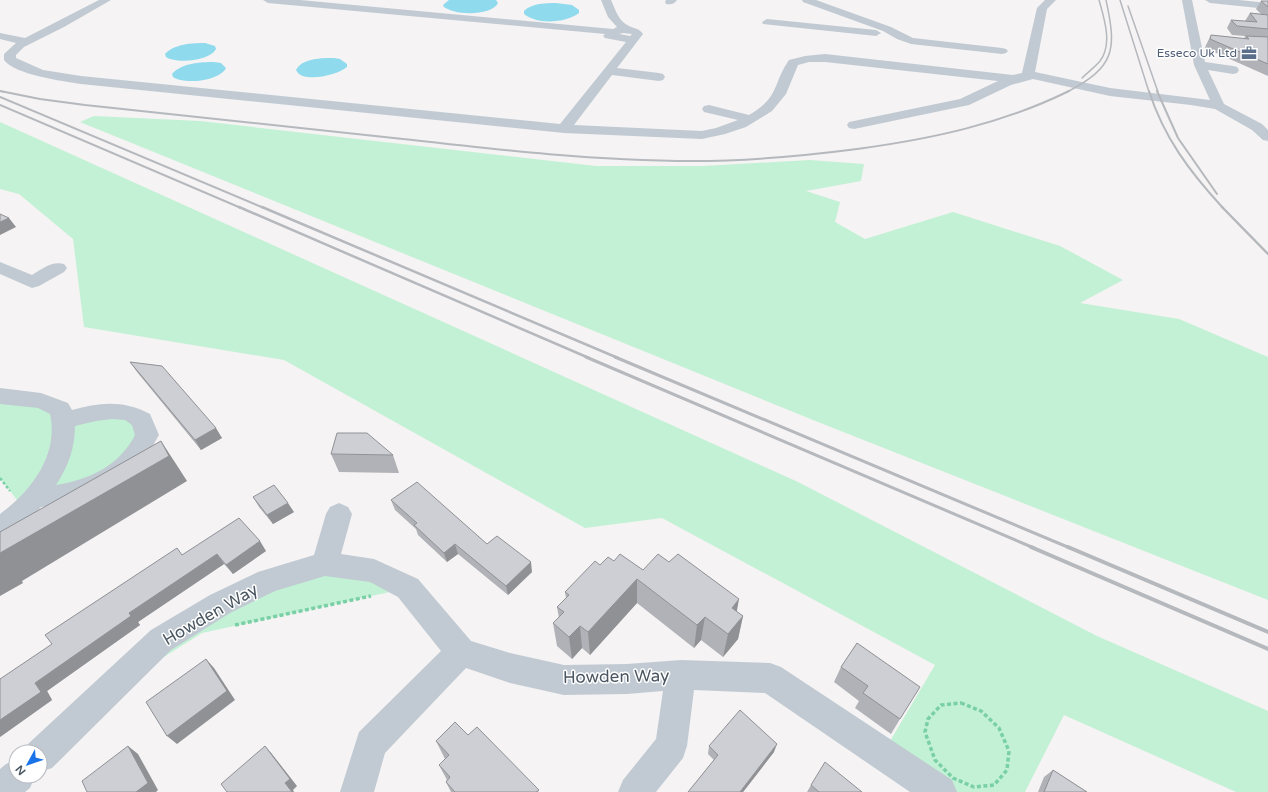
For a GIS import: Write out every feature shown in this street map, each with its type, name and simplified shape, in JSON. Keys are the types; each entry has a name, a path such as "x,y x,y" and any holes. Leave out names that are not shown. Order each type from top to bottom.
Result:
{"street":[{"path":"106,0 10,54 10,60 18,65 64,78 564,129 702,135 718,133 750,119 767,108 775,101 793,63 801,59 882,58 1013,79"},
{"path":"268,0 613,32 626,30 637,32 638,34 564,129"},
{"path":"322,5 334,0"},
{"path":"606,0 613,17 626,30"},
{"path":"807,0 887,28 896,39"},
{"path":"1028,75 1042,8 1051,0"},
{"path":"1187,0 1200,36 1200,65 1208,87 1219,106"},
{"path":"1210,0 1268,6"},
{"path":"767,22 923,43 1002,51"},
{"path":"613,32 609,36 633,40"},
{"path":"0,36 26,46"},
{"path":"42,61 64,78"},
{"path":"1200,65 1233,70"},
{"path":"610,71 660,77"},
{"path":"854,125 964,102 1013,79 1028,75 1110,92 1191,101 1219,106 1257,127 1268,137"},
{"path":"709,109 750,119"},
{"path":"1242,134 1268,137"},
{"path":"0,267 32,282 58,268"},
{"path":"0,396 41,401 60,409 64,421 64,442 58,459 46,482 24,509 0,528"},
{"path":"32,498 73,493 104,481 122,469 136,456 147,435 142,420 128,413 110,411 91,413 64,421"},
{"path":"325,564 339,514"},
{"name":"Howden Way","path":"48,748 161,640 220,604 268,581 325,564 374,571 408,588 461,652 510,668 564,680 627,679 681,675 770,678 940,792"},
{"path":"356,792 371,744 461,652"},
{"name":"Howden Way","path":"635,792 671,746 681,675"},
{"path":"0,791 8,784"}],"path":[{"path":"232,626 408,588"},
{"path":"961,704 980,711 999,728 1009,751 1007,770 994,784 974,787 953,778 934,760 925,732 928,719 941,706 961,704"}],"green space":[{"path":"94,116 200,121 596,166 703,166 810,160 864,164 861,181 806,191 840,202 835,222 865,239 953,212 1060,246 1123,280 1080,303 1179,319 1268,357 1268,600 818,422 80,122"},
{"path":"0,122 798,482 1097,636 1268,711 1268,792 1236,792 1064,715 1025,792 940,792 883,753 935,665 662,518 585,528 284,360 84,327 73,239 19,194 0,189"},
{"path":"0,396 60,409 142,420 136,456 24,509 0,478"},
{"path":"325,564 408,588 202,633 105,694 161,640"}],"water":[{"path":"449,0 496,0 498,3 494,7 481,12 463,13 455,12 443,6"},
{"path":"544,3 572,5 579,10 579,13 559,21 536,20 524,14 524,11 531,6"},
{"path":"205,43 215,46 216,49 213,53 200,59 185,61 171,59 166,57 165,54 178,46"},
{"path":"334,58 340,59 347,64 347,67 336,73 320,77 305,77 296,70 307,61"},
{"path":"214,62 221,63 226,68 217,76 209,79 185,81 173,77 172,74 176,70 186,65"}],"building":[{"path":"1261,1 1268,1 1268,7"},
{"path":"1250,13 1268,15 1268,29 1237,26 1231,20 1257,22"},
{"path":"1211,35 1249,39 1246,36 1268,37 1268,64 1210,39"},
{"path":"0,214 9,218 0,222"},
{"path":"130,362 162,366 216,428 195,440"},
{"path":"337,433 367,433 393,455 331,454"},
{"path":"161,441 169,456 0,553 0,532"},
{"path":"417,482 487,544 497,536 531,562 506,586 455,544 444,553 414,525 417,523 391,500"},
{"path":"274,485 288,503 267,515 253,497"},
{"path":"239,518 260,541 226,565 217,554 129,613 131,616 35,683 41,692 0,720 0,679 52,644 45,635 177,548 182,555"},
{"path":"620,554 643,570 658,554 669,562 678,554 739,599 732,608 743,616 728,634 705,617 697,625 637,579 588,632 580,626 569,637 553,623 564,612 557,607 569,595 565,592 595,561 600,565 608,557 614,561"},
{"path":"857,643 920,687 900,719 863,693 868,686 841,667"},
{"path":"206,659 227,691 167,736 146,702"},
{"path":"740,710 777,744 740,792 688,792 718,755 709,746"},
{"path":"455,722 468,735 477,727 539,790 536,792 455,792 446,782 450,777 439,765 449,755 436,741"},
{"path":"128,746 148,783 136,792 87,792 82,781"},
{"path":"265,746 290,779 285,783 292,792 227,792 221,784"},
{"path":"825,762 862,792 819,792 811,785"},
{"path":"1053,770 1087,792 1044,792"}],"railway":[{"path":"1082,78 1100,61 1106,47 1106,31 1099,0"},
{"path":"1067,92 1095,74 1109,55 1111,32 1106,0"},
{"path":"1120,0 1149,92"},
{"path":"1128,6 1158,92"},
{"path":"4,92 0,91 40,99 85,105 512,151 620,159 693,161 796,156 885,145 966,129 1018,113 1067,92"},
{"path":"1149,91 1162,124 1179,154 1223,208"},
{"path":"1157,91 1178,138 1217,194"},
{"path":"0,97 264,208"},
{"path":"0,105 241,208"},
{"path":"239,207 589,358"},
{"path":"262,207 618,358"},
{"path":"1222,207 1268,254"},
{"path":"586,357 1034,548"},
{"path":"615,357 1070,548"},
{"path":"1031,547 1268,649"},
{"path":"1068,547 1268,632"}],"place":[{"name":"Esseco Uk Ltd","path":"1249,53"}]}
